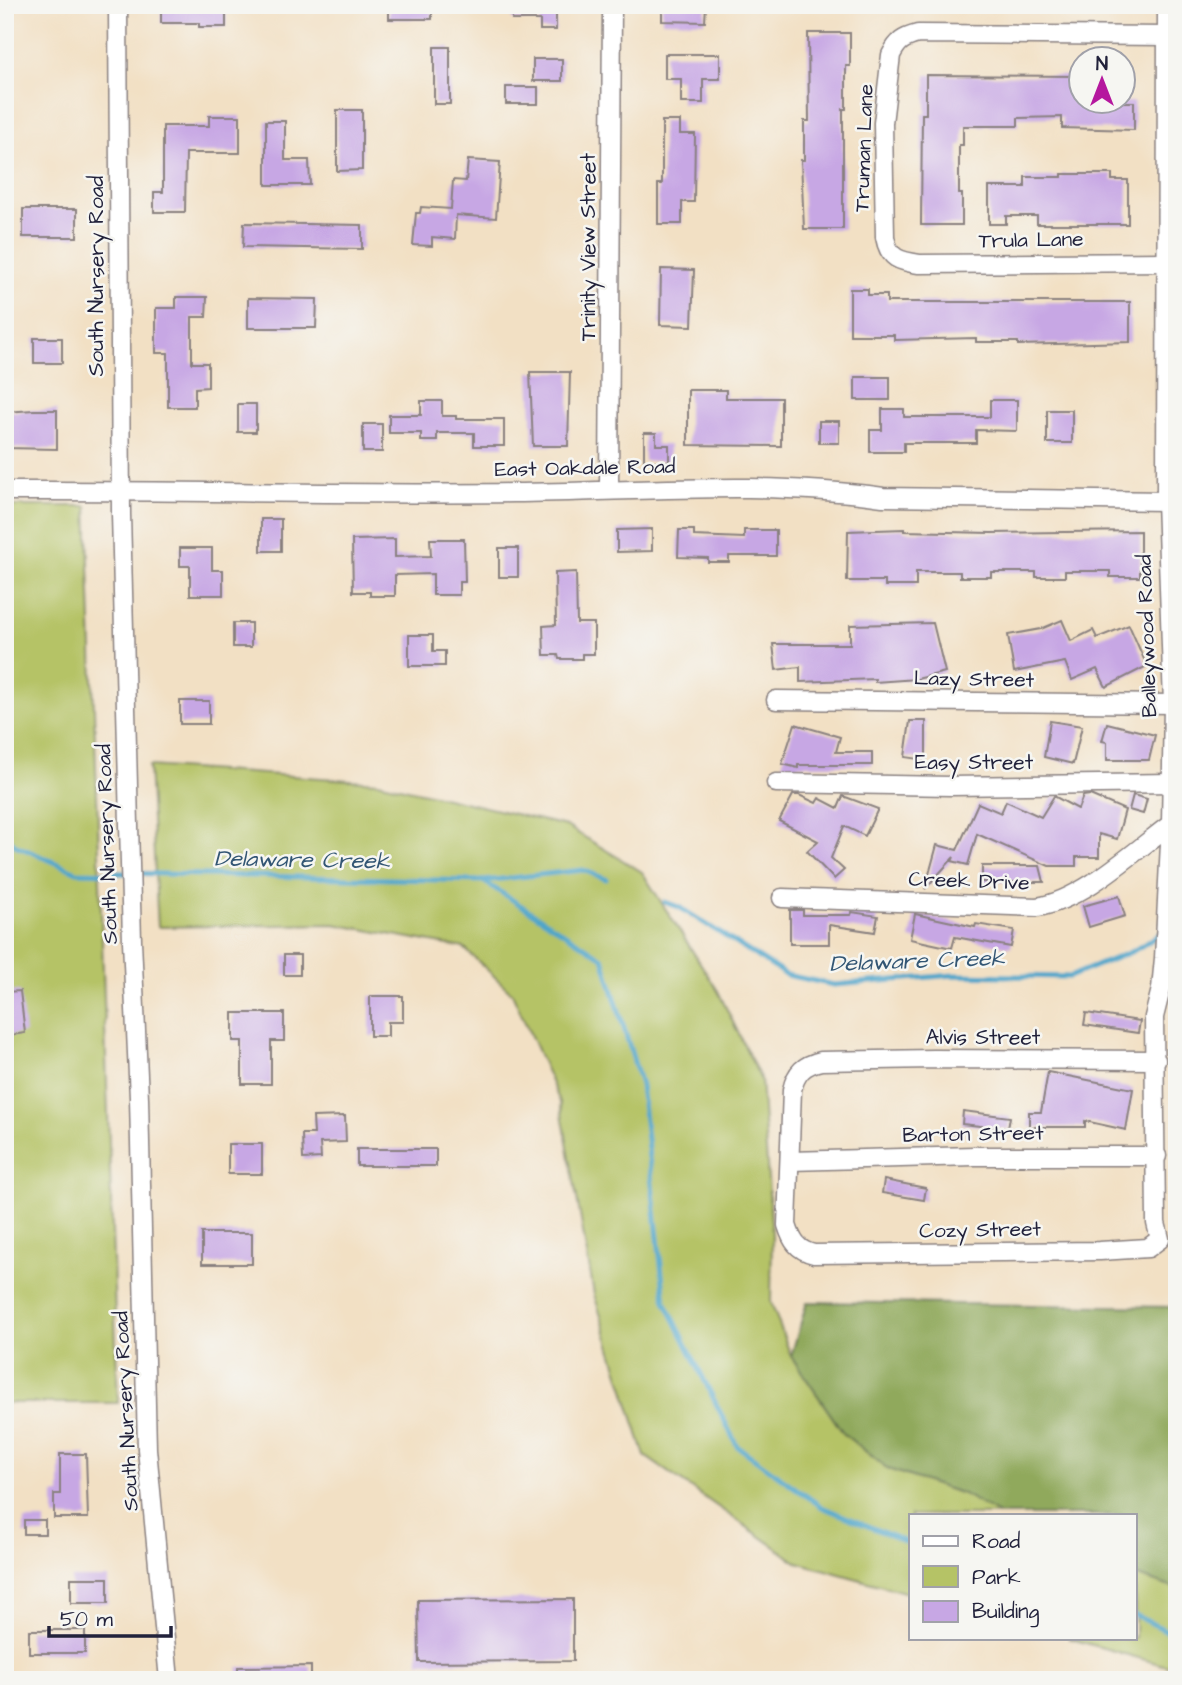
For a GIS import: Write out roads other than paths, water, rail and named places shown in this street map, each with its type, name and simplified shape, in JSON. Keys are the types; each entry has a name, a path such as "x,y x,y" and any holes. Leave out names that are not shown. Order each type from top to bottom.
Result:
{"street":[{"name":"South Nursery Road","path":"118,5 120,490 139,1098 146,1449 169,1680"},
{"name":"Trinity View Street","path":"608,489 612,5"},
{"name":"Balleywood Road","path":"1156,1223 1154,1017 1161,989 1164,958 1171,824 1173,704 1166,501 1167,262 1172,95 1167,5"},
{"name":"Truman Lane","path":"896,259 887,249 885,237 883,123 891,55 902,38 918,34 1167,36"},
{"name":"Trula Lane","path":"896,259 919,264 1167,262"},
{"name":"East Oakdale Road","path":"5,491 268,491 360,495 763,488 837,491 883,497 1166,501"},
{"name":"Lazy Street","path":"776,700 1173,704"},
{"name":"Easy Street","path":"776,783 951,786 1172,783"},
{"name":"Creek Drive","path":"782,898 1037,907 1054,905 1084,889 1171,824"},
{"name":"Alvis Street","path":"790,1161 792,1090 795,1077 811,1064 821,1061 1156,1060"},
{"name":"Barton Street","path":"790,1161 974,1156 1157,1156"},
{"name":"Cozy Street","path":"790,1161 787,1225 794,1245 804,1252 814,1254 1100,1251 1148,1248 1160,1239 1156,1223"}],"waterway":[{"name":"Delaware Creek","path":"5,836 17,846 77,872 483,881 583,870 606,879"},
{"path":"483,881 603,958 641,1085 665,1301 737,1446 822,1507 909,1543"},
{"name":"Delaware Creek","path":"665,902 679,907 786,975 834,985 954,975 1069,977 1133,951 1162,933"},
{"path":"1136,1616 1177,1636"}]}
